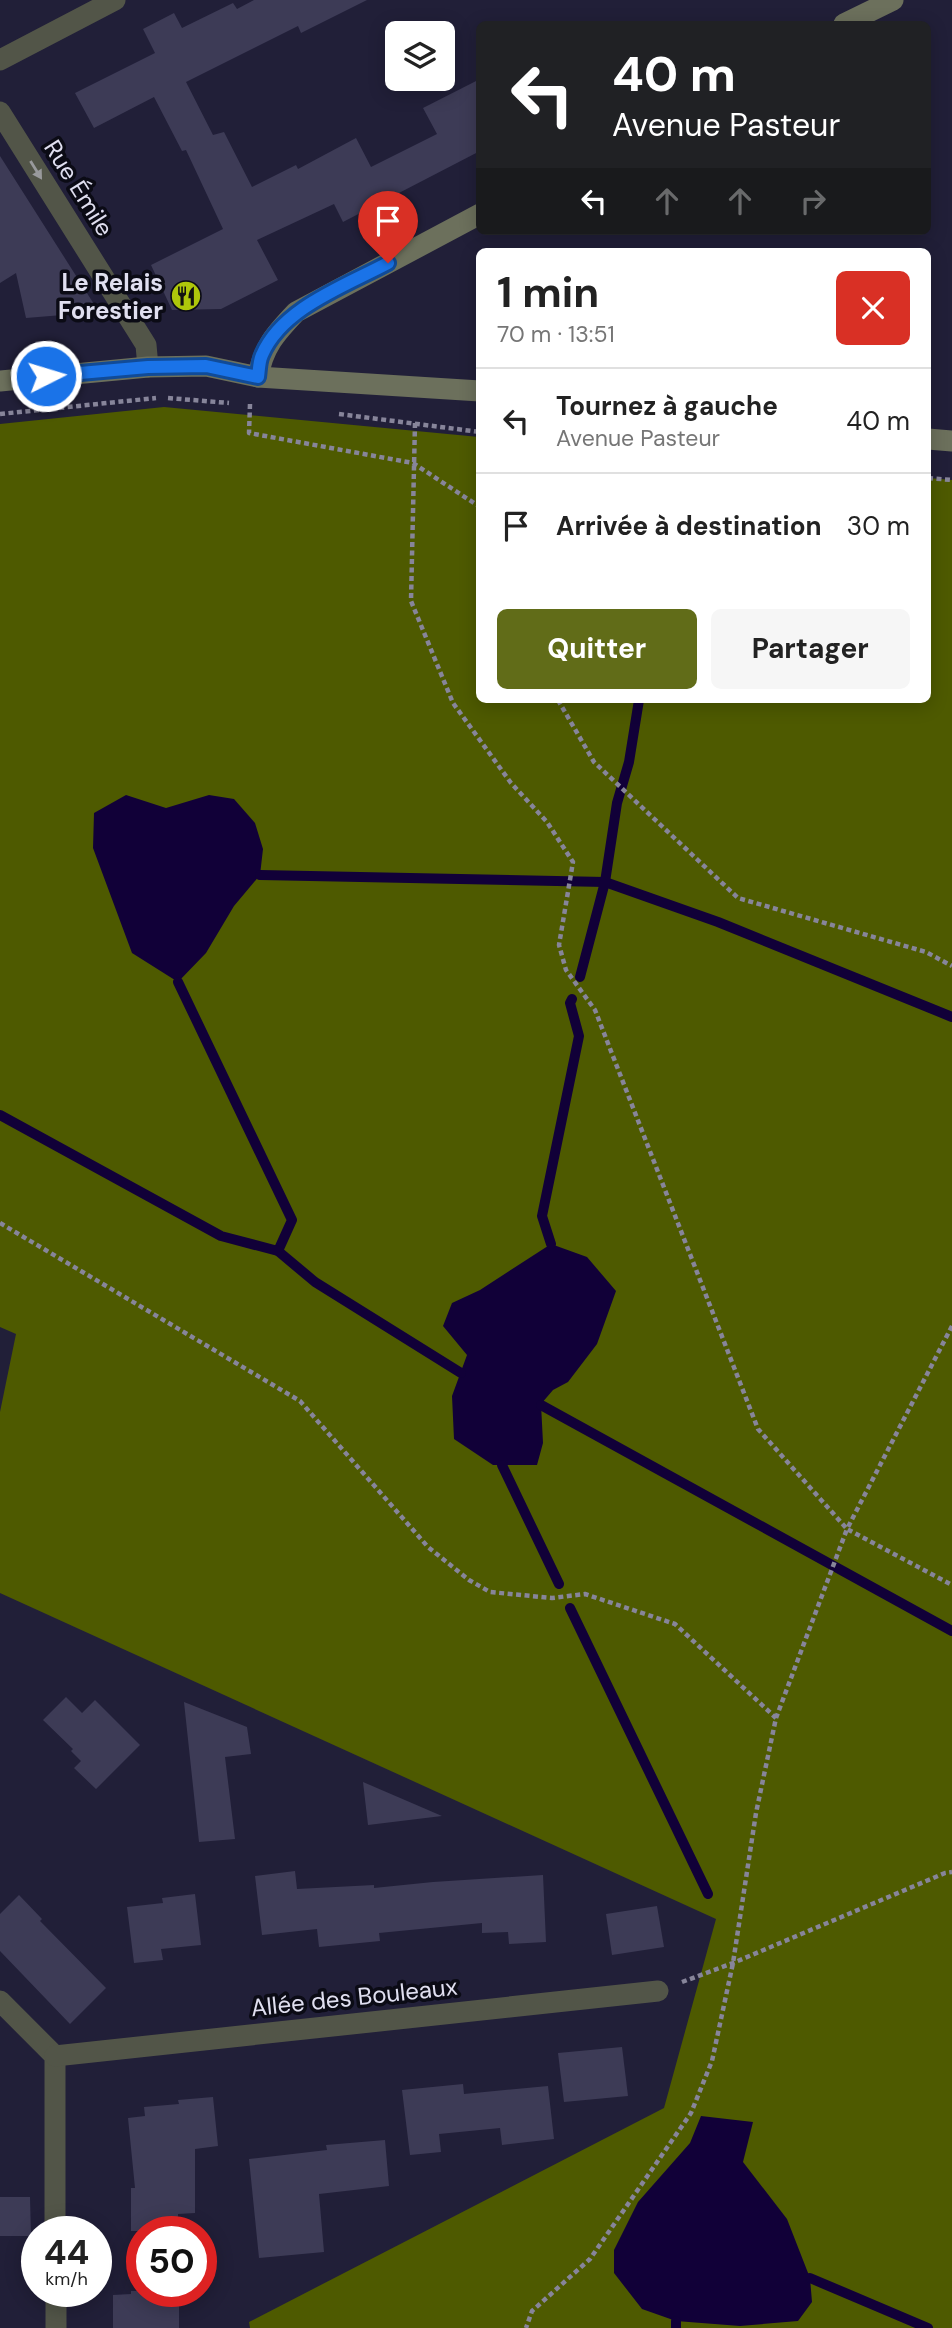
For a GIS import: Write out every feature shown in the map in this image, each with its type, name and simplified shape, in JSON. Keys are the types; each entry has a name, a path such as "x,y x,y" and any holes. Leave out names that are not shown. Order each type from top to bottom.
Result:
{"main road":[{"path":"850,21 892,0"},
{"path":"258,377 262,355 296,312 476,216"},
{"path":"0,381 148,367 206,366 258,377 476,391"},
{"path":"931,439 952,441"}],"street":[{"path":"0,60 115,0"},
{"name":"Rue Émile","path":"0,112 146,345 148,367"},
{"name":"Allée des Bouleaux","path":"55,2056 658,1990"},
{"path":"0,2001 55,2056 55,2216"},
{"path":"56,2307 56,2328"}],"path":[{"path":"0,414 162,398 261,405"},
{"path":"250,404 249,433 414,463 476,505"},
{"path":"337,414 476,431"},
{"path":"415,423 411,601 453,704 511,783 547,822 573,862 559,945 566,970 595,1010 758,1429 846,1530 952,1585"},
{"path":"931,478 952,480"},
{"path":"560,703 594,762 738,898 926,952 952,966"},
{"path":"0,1223 300,1401 428,1547 469,1580 490,1592 552,1598 585,1594 675,1624 776,1718"},
{"path":"526,2328 532,2311 590,2259 691,2113 712,2062 733,1963 756,1813 776,1718 846,1530 952,1326"},
{"path":"658,1990 733,1963 952,1872"}],"green space":[{"path":"164,407 476,437 476,703 931,703 931,478 952,480 952,2328 250,2328 249,2322 664,2108 716,1919 0,1593 0,1412 16,1334 0,1327 0,424"}],"shaded area":[{"path":"126,795 166,808 209,795 234,799 255,823 263,849 260,875 234,906 206,953 178,982 132,953 93,848 94,813"},
{"path":"551,1244 587,1257 616,1291 597,1344 568,1382 553,1390 541,1404 543,1443 537,1465 493,1465 454,1439 452,1396 467,1355 443,1326 452,1303 480,1290"},
{"path":"701,2116 753,2122 743,2162 787,2219 810,2278 812,2302 798,2321 740,2326 676,2321 642,2309 614,2273 614,2250 638,2202 690,2143"}],"building":[{"path":"254,0 367,0 301,33 298,26 186,82 213,135 224,132 252,187 296,165 298,169 356,138 371,167 437,134 423,108 476,81 476,153 343,222 334,204 257,240 278,280 221,309 172,310 151,265 223,229 186,150 182,151 154,97 94,128 75,93 155,53 143,29 174,13 182,28 233,3 237,9"},
{"path":"0,156 99,312 26,318 16,273 0,283"},
{"path":"66,1697 82,1713 95,1700 140,1745 96,1789 74,1768 81,1761 71,1751 73,1749 43,1720"},
{"path":"184,1702 247,1727 251,1754 225,1757 235,1839 199,1842"},
{"path":"363,1782 442,1816 368,1825"},
{"path":"295,1871 297,1889 374,1885 374,1888 543,1875 546,1942 509,1944 508,1932 482,1933 482,1923 379,1933 380,1941 319,1947 317,1929 262,1935 255,1876"},
{"path":"195,1894 201,1945 161,1949 163,1960 134,1963 127,1907 163,1903 162,1898"},
{"path":"19,1895 42,1919 40,1921 106,1988 70,2024 0,1951 0,1914"},
{"path":"657,1906 664,1947 612,1955 606,1914"},
{"path":"622,2047 628,2096 564,2102 558,2053"},
{"path":"463,2084 464,2094 548,2086 554,2139 502,2145 500,2128 439,2134 441,2152 410,2155 402,2090"},
{"path":"213,2097 218,2146 195,2149 195,2213 178,2216 131,2216 131,2188 135,2188 128,2118 145,2116 144,2107 179,2104 178,2100"},
{"path":"385,2140 389,2186 319,2194 324,2252 259,2258 249,2159 327,2150 326,2145"},
{"path":"0,2197 30,2197 30,2216 21,2216 21,2236 0,2236"},
{"path":"126,2294 126,2307 179,2307 179,2328 113,2328 113,2295"}],"waterway":[{"path":"580,977 605,882 617,803 629,762 639,703"},
{"path":"260,875 605,882 718,922 952,1017"},
{"path":"178,982 292,1220 278,1251"},
{"path":"551,1244 542,1216 579,1036 570,1003 572,999"},
{"path":"0,1115 221,1236 278,1251 315,1282 461,1373"},
{"path":"541,1405 952,1631"},
{"path":"502,1465 559,1584"},
{"path":"570,1608 708,1894"},
{"path":"810,2278 928,2328"},
{"path":"676,2321 676,2328"}],"place":[{"name":"Le Relais Forestier","path":"186,296"}],"route":[{"path":"46,376 148,367 206,366 258,377 262,355 296,312 388,263"}]}
